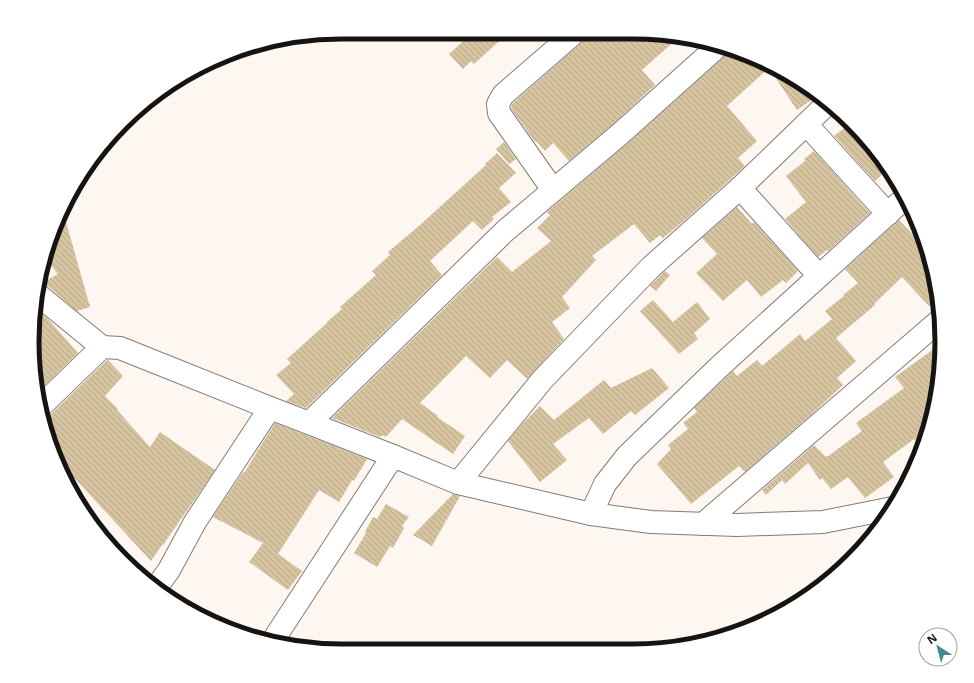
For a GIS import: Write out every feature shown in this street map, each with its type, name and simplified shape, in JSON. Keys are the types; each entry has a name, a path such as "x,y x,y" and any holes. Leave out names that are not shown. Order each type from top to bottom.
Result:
{"street":[{"path":"553,190 499,113 498,104 503,95 568,39"},
{"path":"309,423 505,231 620,134 714,50"},
{"path":"458,483 543,379 651,267 740,188 824,107"},
{"path":"806,124 888,214"},
{"path":"740,188 820,276"},
{"path":"591,514 605,484 626,456 718,368 901,202"},
{"path":"43,299 102,347 120,348 458,483 591,514 651,522 737,525 823,522 885,509"},
{"path":"703,524 934,325"},
{"path":"45,403 102,347"},
{"path":"160,583 169,570 195,522 270,408"},
{"path":"275,637 393,456"}],"building":[{"path":"466,39 502,39 474,64 471,61 463,69 449,54"},
{"path":"583,39 632,39 673,42 642,70 655,85 612,125 569,161 553,143 545,151 536,141 535,142 511,107 513,103 579,45"},
{"path":"727,54 730,55 766,70 727,106 757,141 738,158 745,166 663,238 660,235 650,243 634,224 592,256 596,260 562,297 570,308 552,322 564,339 527,379 507,360 490,378 466,356 420,403 438,416 437,417 465,436 453,454 402,419 386,437 382,435 380,437 332,418 497,257 512,272 551,241 537,228 550,215 547,212 628,143"},
{"path":"773,74 801,90 813,99 797,110"},
{"path":"845,127 860,142 884,173 875,181 834,136"},
{"path":"504,142 516,159 509,164 496,149"},
{"path":"814,151 870,213 828,251 827,250 818,257 785,219 806,202 786,176 805,161 804,159"},
{"path":"497,153 516,173 499,188 511,202 492,217 494,219 482,230 473,221 430,261 442,275 306,408 286,401 294,394 276,375 291,363 287,359 342,309 340,307 376,275 372,271 390,255 388,252 420,225 486,165 485,164"},
{"path":"737,207 752,224 754,222 798,271 786,283 783,280 761,297 747,280 723,301 696,273 717,254 702,238"},
{"path":"65,219 90,307 77,311 45,284 45,281 58,274 49,263"},
{"path":"899,220 913,235 915,233 925,263 932,304 929,306 902,277 874,304 875,305 836,338 856,361 837,378 843,385 745,472 739,466 691,504 657,464 671,449 668,445 688,429 683,423 697,412 694,408 733,371 737,376 757,360 762,366 800,334 805,341 832,319 825,311 858,283 845,269"},
{"path":"665,271 670,275 656,291 650,286"},
{"path":"653,300 673,322 697,302 710,319 694,333 698,339 679,354 640,311"},
{"path":"41,313 48,319 78,353 43,387 39,342"},
{"path":"935,348 929,401 917,443 914,439 883,462 894,477 865,498 848,477 831,489 822,478 820,480 808,463 785,484 782,480 766,495 762,490 814,445 827,457 862,431 856,423 904,388 895,377"},
{"path":"108,360 123,376 105,396 150,447 160,432 215,470 151,561 68,472 55,439 49,416"},
{"path":"652,368 669,388 635,415 631,411 603,434 589,418 553,444 567,460 540,482 508,441 540,406 554,420 604,380 611,388"},
{"path":"275,423 367,459 339,502 319,490 278,554 302,571 288,590 249,562 263,543 213,517 243,472 244,473"},
{"path":"453,494 460,496 432,546 413,535"},
{"path":"386,504 409,517 402,526 404,528 393,548 390,546 377,567 354,553 366,533 365,532 373,517 377,519"}]}
